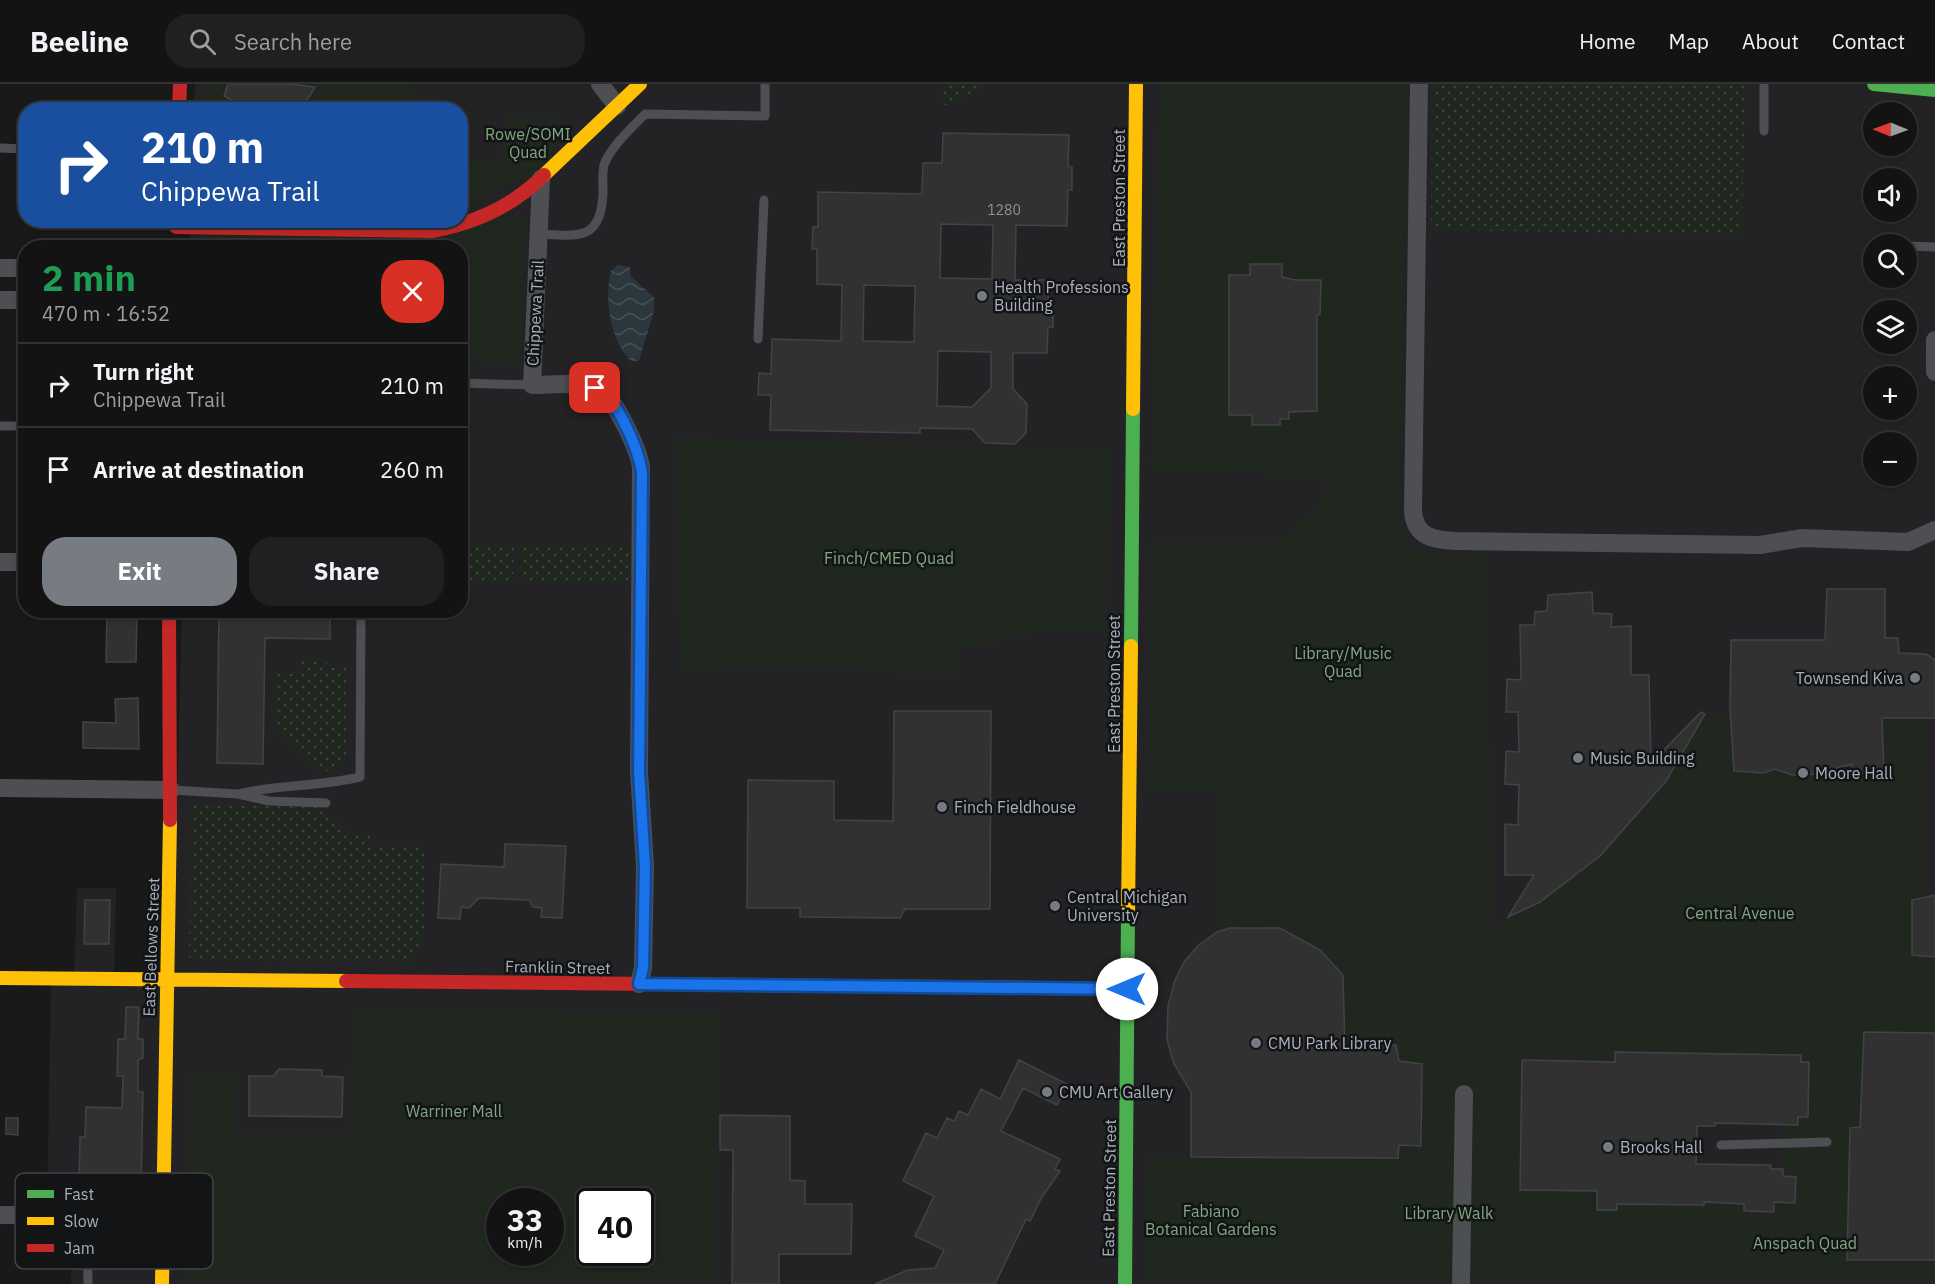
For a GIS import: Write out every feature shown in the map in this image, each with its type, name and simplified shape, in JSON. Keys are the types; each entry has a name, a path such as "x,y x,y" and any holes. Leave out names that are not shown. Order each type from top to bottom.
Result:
{"street":[{"path":"179,102 180,84"},
{"path":"600,84 616,106"},
{"path":"468,221 509,204 541,179 640,84"},
{"name":"East Preston Street","path":"1125,1284 1136,84"},
{"path":"1419,84 1413,511 1416,524 1422,534 1436,540 1760,545 1802,538 1891,542 1916,540 1935,530"},
{"path":"1874,84 1935,90"},
{"name":"Chippewa Trail","path":"541,179 532,385 601,390 611,400 639,459 639,772 645,866 643,968 639,984"},
{"path":"176,228 429,231 443,228"},
{"path":"0,268 18,268"},
{"path":"0,300 18,300"},
{"path":"1935,340 1935,372"},
{"path":"0,562 18,562"},
{"name":"East Bellows Street","path":"164,1173 171,790 169,618"},
{"path":"0,788 171,790"},
{"name":"Franklin Street","path":"0,978 1127,989"},
{"path":"1461,1284 1464,1094"},
{"path":"0,1215 15,1215"},
{"name":"East Bellows Street","path":"162,1269 162,1284"}],"lane":[{"path":"539,234 578,236 589,232 598,223 602,205 604,165 616,146 645,114 765,116 765,84"},
{"path":"1764,84 1764,131"},
{"path":"0,148 18,149"},
{"path":"758,339 764,200"},
{"path":"1917,246 1935,247"},
{"path":"468,383 532,385"},
{"path":"0,426 18,426"},
{"path":"238,794 269,787 326,785 360,777 361,618"},
{"path":"171,790 238,794 269,801 326,803"},
{"path":"1721,1145 1827,1142"},
{"path":"88,1269 88,1284"}],"shaded area":[{"name":"Central Michigan University","path":"195,84 1935,84 1935,1284 165,1284 165,1269 213,1269 213,1173 168,1173 182,618 468,618 468,240 191,240 191,228 468,228 468,102 194,102"},
{"path":"77,888 116,888 114,979 168,980 164,1173 48,1173 51,978 74,978"},
{"path":"71,1269 162,1269 162,1284 71,1284"}],"green space":[{"path":"203,84 412,84 411,102 202,102"},
{"path":"942,84 988,84 946,106 942,102"},
{"path":"1160,84 1408,84 1399,515 1409,542 1424,553 1446,557 1488,556 1487,682 1493,884 1490,941 1508,917 1540,902 1600,856 1666,781 1697,728 1730,709 1734,771 1763,773 1775,769 1793,775 1814,774 1843,766 1852,759 1851,774 1882,718 1925,718 1924,897 1912,900 1912,954 1935,957 1935,1033 1865,1032 1866,1127 1850,1129 1847,1260 1935,1260 1935,1284 1691,1284 1690,1281 1650,1284 1144,1284 1147,1156 1398,1158 1399,1145 1421,1146 1396,1045 1345,1048 1343,975 1316,950 1287,932 1254,926 1236,927 1217,932 1219,794 1323,796 1149,790 1151,541 1279,543 1324,499 1326,478 1266,477 1264,472 1151,473","holes":["1615,1052 1809,1063 1808,1117 1798,1117 1783,1124 1783,1176 1796,1177 1795,1203 1774,1202 1773,1212 1744,1211 1744,1204 1617,1204 1617,1210 1593,1211 1593,1190 1520,1189 1522,1060 1615,1062"]},
{"path":"1432,84 1745,84 1742,234 1431,230"},
{"name":"Rowe/SOMI Quad","path":"505,117 559,118 573,132 529,180 516,179 468,207 468,160 501,162"},
{"path":"519,214 525,224 521,365 468,363 468,240 196,240 195,228 399,232 426,228 468,228 468,222"},
{"name":"Finch/CMED Quad","path":"676,438 1111,450 1106,630 1042,630 957,650 958,674 902,674 857,668 680,669"},
{"path":"468,544 514,544 513,583 468,582"},
{"path":"520,544 631,546 631,583 520,581"},
{"path":"302,658 327,658 327,668 346,668 346,758 332,770 320,772 275,724 275,674 301,674"},
{"path":"191,805 316,807 353,834 370,834 370,845 424,845 424,933 411,962 189,959"},
{"name":"Warriner Mall","path":"352,1009 719,1013 715,1284 430,1284 429,1282 185,1284 185,1269 213,1269 213,1173 188,1173 190,1075 237,1074 236,1134 350,1135"}],"water":[{"path":"618,265 630,267 631,277 654,297 654,311 639,361 631,361 624,352 618,342 611,319 609,282 611,271"}],"building":[{"path":"228,84 291,84 315,87 306,102 235,102 224,96"},
{"name":"Health Professions Building","path":"943,133 1069,135 1068,166 1072,167 1072,190 1068,190 1067,226 1016,225 1015,280 1049,280 1048,306 1053,306 1053,327 1048,327 1047,353 1013,353 1013,389 1027,404 1026,433 1015,444 985,443 972,429 920,428 920,433 770,430 771,395 758,395 759,373 771,374 772,339 841,341 842,285 817,284 817,249 812,249 813,227 818,227 818,192 922,194 923,163 942,163","holes":["941,224 993,225 992,279 940,278","864,285 915,286 914,342 863,341","938,351 991,352 991,388 972,407 937,406"]},
{"path":"1250,264 1282,264 1282,277 1295,280 1321,280 1320,314 1317,315 1317,411 1289,412 1289,419 1280,419 1280,425 1252,425 1252,415 1229,415 1229,275 1250,275"},
{"name":"Moore Hall","path":"1827,589 1885,589 1885,638 1898,638 1899,653 1926,654 1935,660 1935,718 1882,718 1884,773 1851,774 1852,764 1809,775 1792,775 1775,769 1763,773 1734,771 1730,709 1731,640 1825,640"},
{"name":"Music Building","path":"1592,592 1593,613 1612,614 1611,627 1631,626 1631,675 1649,675 1651,763 1701,712 1705,714 1666,781 1600,856 1540,902 1508,917 1534,875 1505,875 1505,824 1518,825 1519,785 1505,784 1506,751 1519,752 1518,712 1506,712 1507,679 1521,680 1520,625 1534,625 1535,612 1547,611 1548,595"},
{"path":"107,618 137,618 136,662 106,662"},
{"path":"219,618 330,618 330,639 265,638 263,764 217,763"},
{"path":"138,698 139,749 83,748 83,722 116,723 115,699"},
{"name":"Finch Fieldhouse","path":"894,711 991,711 990,909 905,909 900,918 800,917 800,908 747,908 748,780 834,781 834,820 893,821"},
{"path":"505,844 566,846 562,918 541,917 542,908 533,907 529,900 479,898 469,908 461,907 460,919 438,918 441,864 504,867"},
{"path":"1935,895 1935,957 1912,955 1912,900"},
{"path":"85,900 110,900 109,944 84,944"},
{"name":"CMU Park Library","path":"1230,928 1280,928 1320,950 1343,975 1345,1048 1396,1045 1399,1061 1422,1064 1421,1146 1399,1145 1398,1158 1191,1157 1191,1092 1174,1064 1167,1040 1168,1006 1175,980 1184,962 1198,946 1217,932"},
{"path":"126,1007 139,1007 138,1039 143,1039 143,1058 138,1060 138,1092 143,1092 141,1173 79,1173 80,1137 85,1137 86,1107 122,1108 123,1076 117,1076 118,1039 125,1039"},
{"path":"1864,1032 1935,1033 1935,1260 1847,1260 1850,1128 1860,1127"},
{"name":"Brooks Hall","path":"1615,1052 1801,1055 1801,1062 1809,1062 1808,1117 1798,1117 1798,1125 1715,1123 1715,1126 1697,1126 1696,1164 1771,1165 1771,1169 1783,1169 1783,1176 1796,1177 1795,1203 1774,1202 1774,1212 1744,1211 1744,1204 1704,1202 1704,1205 1617,1204 1617,1210 1597,1210 1597,1191 1520,1190 1522,1060 1615,1062"},
{"path":"1019,1060 1067,1084 1057,1105 1023,1088 1001,1131 1060,1159 1055,1169 1060,1171 1042,1197 1030,1221 1026,1219 995,1284 875,1284 908,1270 935,1268 944,1250 915,1236 934,1196 903,1181 926,1133 937,1138 947,1118 954,1121 959,1111 968,1115 981,1089 1000,1099"},
{"path":"279,1069 322,1070 322,1076 343,1077 342,1117 249,1116 249,1076 274,1076"},
{"path":"720,1115 790,1116 790,1180 805,1181 805,1204 852,1204 851,1254 779,1254 779,1284 732,1284 733,1150 720,1150"},
{"path":"6,1118 18,1118 18,1135 6,1134"}],"traffic: fast":[{"path":"1874,84 1935,90"},
{"path":"1131,646 1133,409"},
{"path":"1125,1284 1128,914"},
{"path":"750,985 1127,989"}],"traffic: slow":[{"path":"544,175 640,84"},
{"path":"1133,409 1136,84"},
{"path":"1128,914 1131,646"},
{"path":"164,1173 170,820"},
{"path":"0,978 346,981"},
{"path":"162,1269 162,1284"}],"traffic: jam":[{"path":"179,102 180,84"},
{"path":"468,222 507,204 544,175"},
{"path":"240,228 432,231 448,228"},
{"path":"169,618 170,820"},
{"path":"346,981 750,985"}],"place":[{"name":"Health Professions Building","path":"982,296"},
{"name":"Townsend Kiva","path":"1915,678"},
{"name":"Music Building","path":"1578,758"},
{"name":"Moore Hall","path":"1803,773"},
{"name":"Finch Fieldhouse","path":"942,807"},
{"name":"Central Michigan University","path":"1055,906"},
{"name":"CMU Park Library","path":"1256,1043"},
{"name":"CMU Art Gallery","path":"1047,1092"},
{"name":"Brooks Hall","path":"1608,1147"}],"route":[{"path":"595,388 601,390 611,400 639,459 642,473 639,772 645,866 643,968 639,984 1127,989"}],"park label":[{"name":"Library/Music Quad","path":"1343,662"},
{"name":"Central Avenue","path":"1740,913"},
{"name":"Library Walk","path":"1449,1213"},
{"name":"Fabiano Botanical Gardens","path":"1211,1220"},
{"name":"Anspach Quad","path":"1805,1243"}]}
